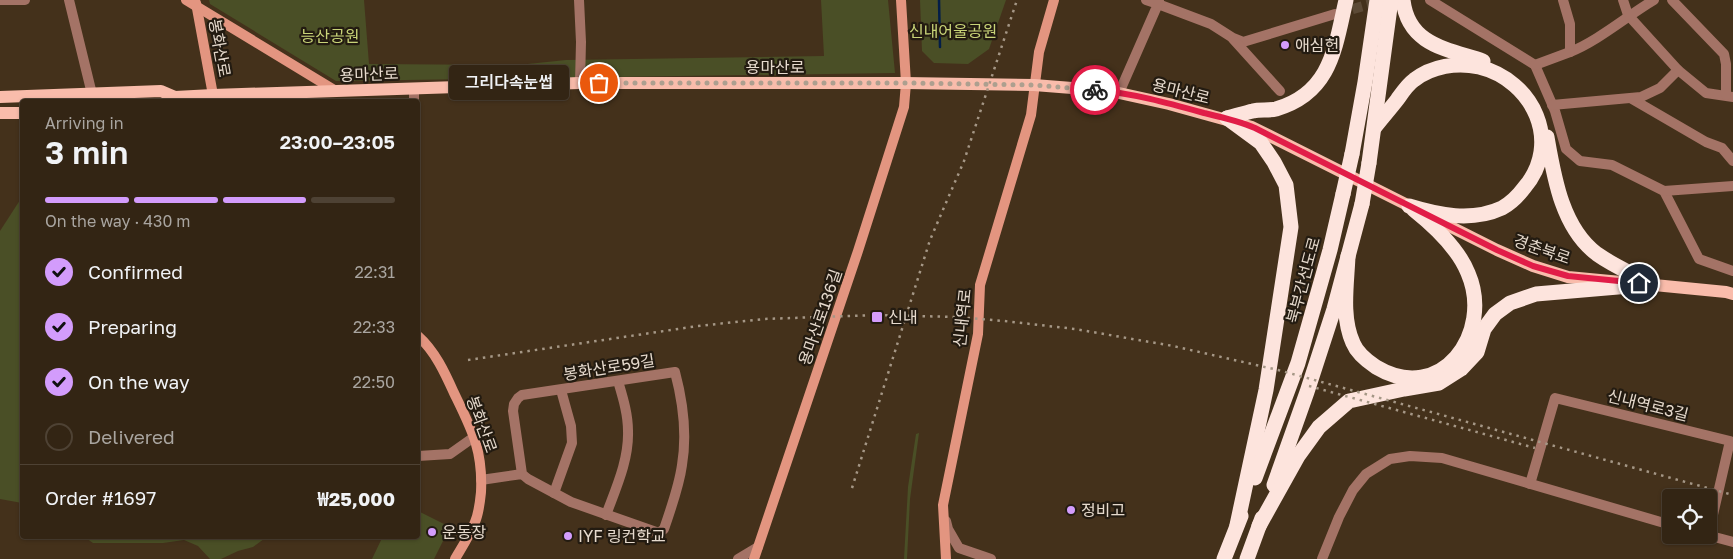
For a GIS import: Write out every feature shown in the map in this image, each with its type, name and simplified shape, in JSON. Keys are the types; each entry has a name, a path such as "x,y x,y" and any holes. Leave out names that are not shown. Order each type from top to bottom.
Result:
{"highway":[{"path":"1227,118 1254,110 1273,110 1288,105 1315,87 1329,66 1340,30 1346,0"},
{"name":"북부간선도로","path":"1224,559 1298,362 1323,275 1352,154 1377,0"},
{"path":"1247,559 1307,392 1334,309 1362,204 1375,126 1391,0"},
{"path":"1403,0 1407,17 1415,31 1425,40 1498,66 1526,83 1542,111 1561,201 1579,234 1596,253 1612,264 1653,284"},
{"path":"1375,126 1413,81 1424,74 1451,66 1473,66 1487,69 1502,77 1515,85 1526,96 1535,112 1541,135 1540,158 1528,184 1509,203 1500,209 1457,216 1433,213 1409,206"},
{"path":"1227,118 1261,143 1274,162 1286,185 1291,227 1266,390 1238,525"},
{"path":"1348,256 1346,315 1353,344 1373,364 1392,374 1420,377 1445,368 1462,351 1469,339 1474,321 1473,288 1468,272 1448,242 1427,220 1409,206"},
{"path":"1259,526 1298,456 1319,427 1349,402 1404,388 1439,383 1461,369 1477,352 1484,329 1496,314 1510,303 1536,294 1653,284"}],"main road":[{"name":"용마산로","path":"0,98 161,91 172,99 336,91 414,95 580,83 1034,85 1119,93 1227,118 1255,128 1357,180"},
{"path":"0,113 20,113"},
{"name":"경춘북로","path":"1357,180 1533,266 1568,276 1733,294"}],"street":[{"path":"0,0 25,0"},
{"path":"69,0 92,94"},
{"path":"186,0 196,3 336,91"},
{"path":"579,0 580,83"},
{"name":"용마산로136길","path":"754,559 858,251 904,106 906,83 901,0"},
{"name":"신내역로","path":"946,559 943,505 978,334 980,285 1031,115 1039,52 1054,0"},
{"path":"1146,0 1159,2 1211,24 1242,42 1335,14"},
{"path":"1430,0 1535,65 1552,106 1566,149 1575,158 1580,161 1612,165 1664,190 1733,186"},
{"path":"1563,0 1570,24 1570,52"},
{"path":"1623,0 1628,15 1678,70 1706,92 1730,96 1724,54 1672,0"},
{"path":"1535,65 1585,45 1628,15 1654,0"},
{"path":"1119,93 1159,2"},
{"name":"봉화산로","path":"196,3 214,98"},
{"path":"1233,38 1280,92"},
{"path":"1552,106 1647,96 1657,91 1678,70"},
{"path":"1632,99 1706,142 1722,148 1733,160"},
{"path":"1664,190 1699,259 1733,271"},
{"name":"봉화산로","path":"420,338 429,346 448,380 474,437 482,470 480,502 476,521 455,559"},
{"name":"봉화산로59길","path":"675,372 682,411 685,444 682,467 664,529 659,533 571,502 522,474 513,410 518,398 618,381 675,372"},
{"path":"606,514 626,455 628,432 626,411 618,381"},
{"path":"554,493 572,443 571,426 561,390"},
{"name":"신내역로3길","path":"1530,484 1555,398 1730,441 1717,496"},
{"path":"420,456 450,454 474,437"},
{"path":"1322,559 1339,517 1353,490 1366,474 1390,459 1410,456 1442,458 1662,522"},
{"path":"481,480 522,474"},
{"path":"943,505 948,528 959,548 992,559"},
{"name":"신내역로3길","path":"1717,537 1733,542"},
{"path":"738,559 758,546"}],"green space":[{"name":"능산공원","path":"209,0 364,0 369,64 518,65 566,60 824,56 821,0 888,0 895,73 336,81 210,4"},
{"name":"신내어울공원","path":"920,0 1006,0 989,49 968,64 934,63 922,51"},
{"path":"20,200 20,503 0,499 0,231"},
{"path":"919,433 910,499 907,559 904,559 908,487 916,434"},
{"name":"운동장","path":"420,512 450,527 434,559 372,559 382,539 420,539"},
{"path":"87,539 264,539 253,547 238,551 221,559 210,559 198,546 184,540 163,543 93,543"}],"waterway":[{"path":"939,0 940,47"}],"tunnel":[{"path":"1338,13 1382,1"}],"railway":[{"path":"852,488 930,240 964,161 1017,0"},
{"path":"468,360 698,326 764,319 876,315 957,317 1004,321 1075,329 1173,346 1278,370 1733,495"},
{"path":"1309,386 1535,448"}],"way so far":[{"path":"599,83 906,83 1034,85 1095,90"}],"place":[{"name":"애심헌","path":"1285,45"},
{"name":"그리다속눈썹","path":"599,83"},
{"name":"신내","path":"877,317"},
{"name":"정비고","path":"1071,510"},
{"name":"운동장","path":"432,532"},
{"name":"IYF 링컨학교","path":"568,536"}],"route":[{"path":"1095,90 1110,91 1169,104 1227,118 1255,128 1497,250 1533,266 1568,276 1639,283"}]}
